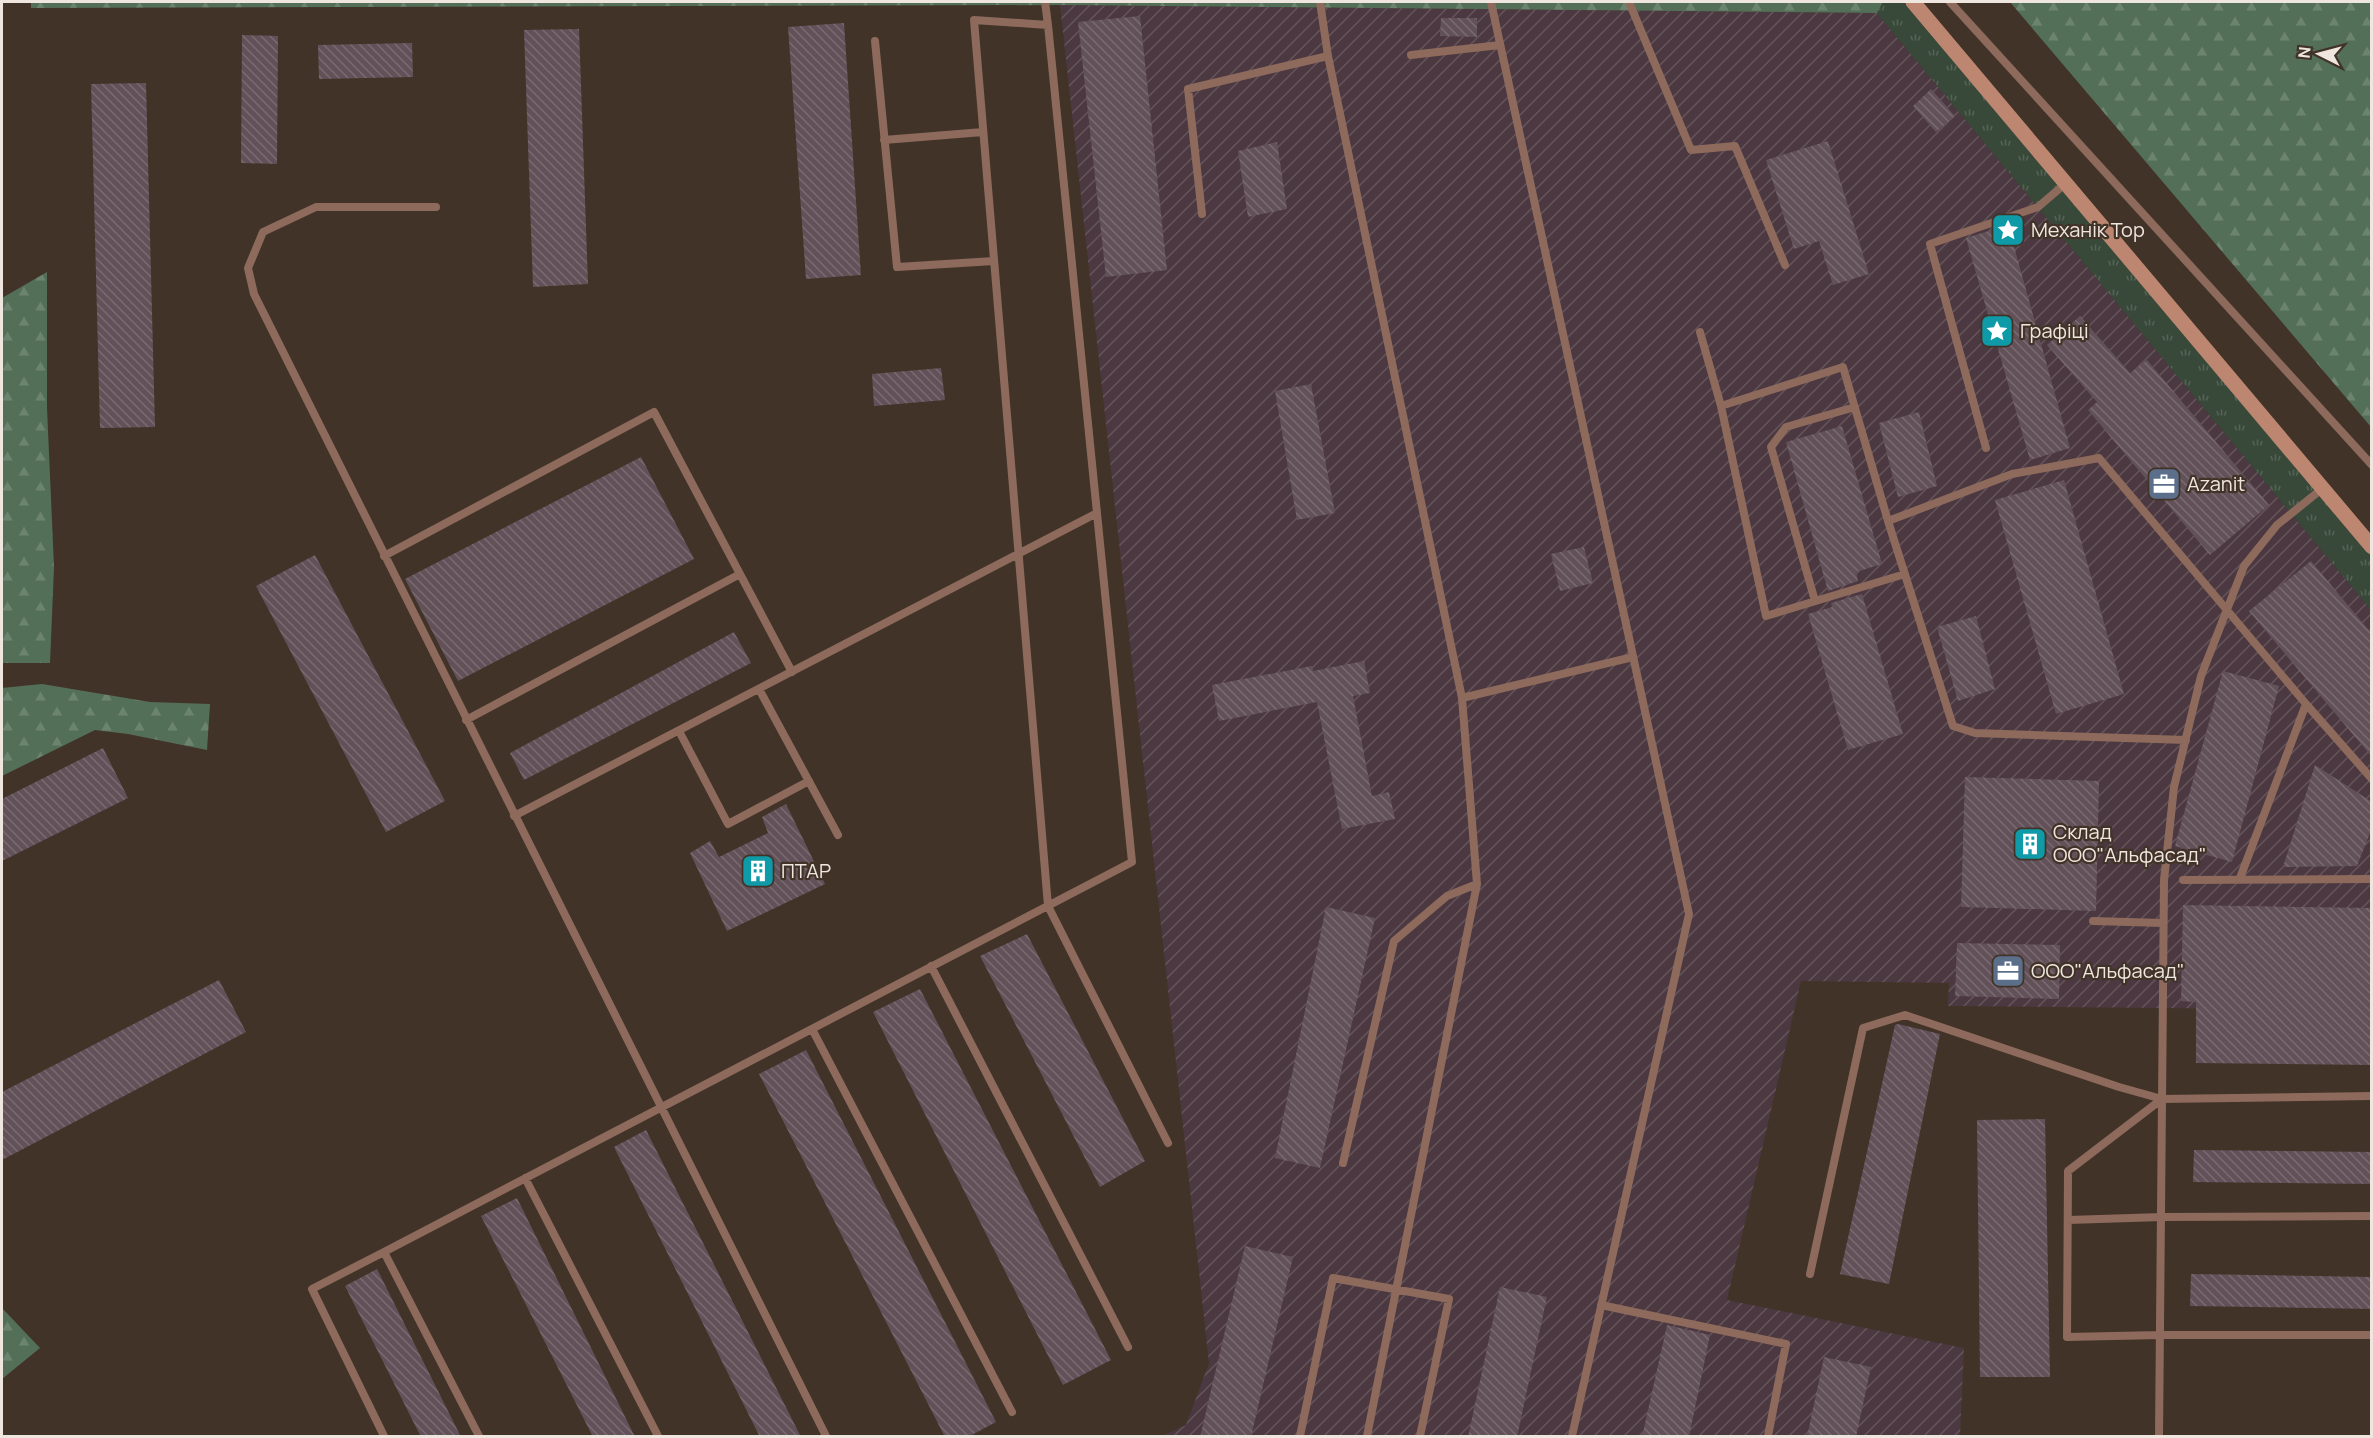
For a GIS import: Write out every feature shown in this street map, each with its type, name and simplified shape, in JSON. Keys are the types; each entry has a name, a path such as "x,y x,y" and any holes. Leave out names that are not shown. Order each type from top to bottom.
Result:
{"main road":[{"path":"1913,2 2372,548"}],"lane":[{"path":"384,1437 312,1289 1132,862 1046,2"},
{"path":"1320,2 1328,56 1462,698 1477,884 1367,1437"},
{"path":"1491,2 1689,914 1572,1437"},
{"path":"1629,2 1691,150 1735,146 1785,265"},
{"path":"1950,2 2372,465"},
{"path":"1048,25 974,20 1048,906 1168,1143"},
{"path":"874,41 897,267 994,261"},
{"path":"1412,55 1500,45"},
{"path":"1202,214 1188,89 1328,56"},
{"path":"884,140 983,132"},
{"path":"1986,448 1930,244 2038,207 2066,183"},
{"path":"436,207 316,207 262,232 248,268 254,294 826,1437"},
{"path":"1700,332 1721,406 1766,616 1905,574"},
{"path":"1721,406 1843,367 1888,522 1953,726 1975,734 2186,740"},
{"path":"1815,602 1771,447 1786,427 1855,407"},
{"path":"384,556 654,412 792,672"},
{"path":"1888,522 2012,474 2100,458 2372,779"},
{"path":"2159,1437 2163,923 2164,880 2174,788 2201,676 2244,566 2277,525 2323,488"},
{"path":"514,816 1097,513"},
{"path":"466,720 740,574"},
{"path":"1462,698 1633,657"},
{"path":"759,689 838,835"},
{"path":"2240,878 2307,704"},
{"path":"679,730 728,824 809,782"},
{"path":"2184,880 2372,879"},
{"path":"1343,1163 1394,941 1447,896 1477,884"},
{"path":"2093,921 2163,923"},
{"path":"931,966 1128,1347"},
{"path":"1810,1274 1863,1028 1905,1015 2119,1087 2162,1099 2372,1096"},
{"path":"812,1029 1012,1412"},
{"path":"2162,1099 2068,1171 2067,1337 2372,1335"},
{"path":"525,1178 658,1437"},
{"path":"2068,1220 2372,1216"},
{"path":"384,1252 479,1437"},
{"path":"1300,1437 1333,1278 1449,1299 1420,1437"},
{"path":"1601,1305 1786,1344 1768,1437"}],"shaded area":[{"path":"1060,5 1877,13 2371,610 2371,1010 1948,1006 1949,983 1801,981 1727,1300 1964,1348 1960,1436 1162,1436 1186,1425 1209,1363"}],"green space":[{"path":"31,2 1883,2 1877,13 1060,5 31,8"},
{"path":"1883,2 1913,2 2371,547 2371,610 1877,13"},
{"path":"2010,2 2371,2 2371,427"},
{"path":"47,272 47,408 54,567 50,663 2,663 2,298"},
{"path":"42,684 150,702 210,704 207,750 128,734 95,730 2,776 2,688"},
{"path":"2,1308 40,1348 2,1379"}],"building":[{"path":"1140,16 1167,270 1106,277 1078,22"},
{"path":"1441,18 1477,18 1477,37 1440,36"},
{"path":"844,23 861,275 806,279 788,27"},
{"path":"579,29 588,284 533,287 524,30"},
{"path":"242,35 278,36 277,164 241,163"},
{"path":"412,43 413,77 319,79 318,45"},
{"path":"146,83 155,427 100,428 91,84"},
{"path":"1931,89 1955,116 1936,132 1913,106"},
{"path":"1828,141 1869,274 1833,285 1819,241 1794,249 1766,160"},
{"path":"1277,142 1287,209 1248,217 1238,151"},
{"path":"2008,225 2070,448 2030,460 1966,238"},
{"path":"2080,316 2130,373 2147,360 2269,505 2210,555 2088,410 2097,402 2047,345"},
{"path":"941,368 945,400 874,406 872,374"},
{"path":"1311,384 1335,513 1297,520 1275,391"},
{"path":"1919,412 1937,486 1898,497 1879,423"},
{"path":"1842,426 1882,564 1856,572 1858,581 1828,591 1786,442"},
{"path":"641,457 694,559 458,681 405,579"},
{"path":"2064,480 2124,694 2056,714 1995,500"},
{"path":"1584,547 1593,583 1560,591 1551,554"},
{"path":"315,555 445,801 386,832 256,586"},
{"path":"2311,561 2372,634 2372,757 2249,611"},
{"path":"1862,594 1903,734 1848,750 1808,614 1832,607 1831,603"},
{"path":"1976,616 1995,689 1958,701 1937,627"},
{"path":"734,632 751,663 524,780 510,753"},
{"path":"1364,661 1370,693 1353,696 1372,796 1389,792 1395,819 1342,829 1317,702 1219,721 1212,685 1312,666 1313,671"},
{"path":"2223,671 2279,686 2232,862 2175,846"},
{"path":"103,748 128,798 2,861 2,799"},
{"path":"2315,765 2372,802 2372,828 2357,866 2283,867"},
{"name":"Склад ООО\"Альфасад\"","path":"1965,777 2099,781 2096,911 1961,907"},
{"name":"ПТАР","path":"786,804 825,884 727,931 690,853 710,841 719,857 768,833 762,817"},
{"path":"2183,905 2372,908 2372,1065 2196,1063 2196,1002 2181,1001"},
{"path":"1326,907 1375,918 1320,1168 1275,1158"},
{"path":"1027,934 1145,1161 1100,1187 980,956"},
{"name":"ООО\"Альфасад\"","path":"1957,943 2060,945 2059,999 1955,996"},
{"path":"219,980 246,1032 2,1160 2,1092"},
{"path":"920,989 1111,1360 1063,1385 873,1012"},
{"path":"1895,1025 1940,1034 1889,1284 1840,1274"},
{"path":"806,1050 996,1422 968,1437 945,1437 759,1074"},
{"path":"2045,1119 2050,1377 1980,1377 1977,1120"},
{"path":"646,1130 801,1437 760,1437 614,1147"},
{"path":"2194,1150 2372,1152 2372,1184 2193,1182"},
{"path":"517,1198 635,1437 593,1437 481,1216"},
{"path":"1245,1246 1293,1257 1251,1437 1200,1437"},
{"path":"377,1269 461,1437 421,1437 345,1286"},
{"path":"2191,1274 2372,1277 2372,1309 2190,1306"},
{"path":"1500,1287 1547,1297 1517,1437 1468,1437"},
{"path":"1667,1325 1710,1335 1689,1437 1642,1437"},
{"path":"1824,1357 1871,1367 1856,1437 1807,1437"}],"place":[{"name":"Механік Тор","path":"2008,230"},
{"name":"Графіці","path":"1997,331"},
{"name":"Azanit","path":"2164,484"},
{"name":"Склад ООО\"Альфасад\"","path":"2030,844"},
{"name":"ПТАР","path":"758,871"},
{"name":"ООО\"Альфасад\"","path":"2008,971"}]}
